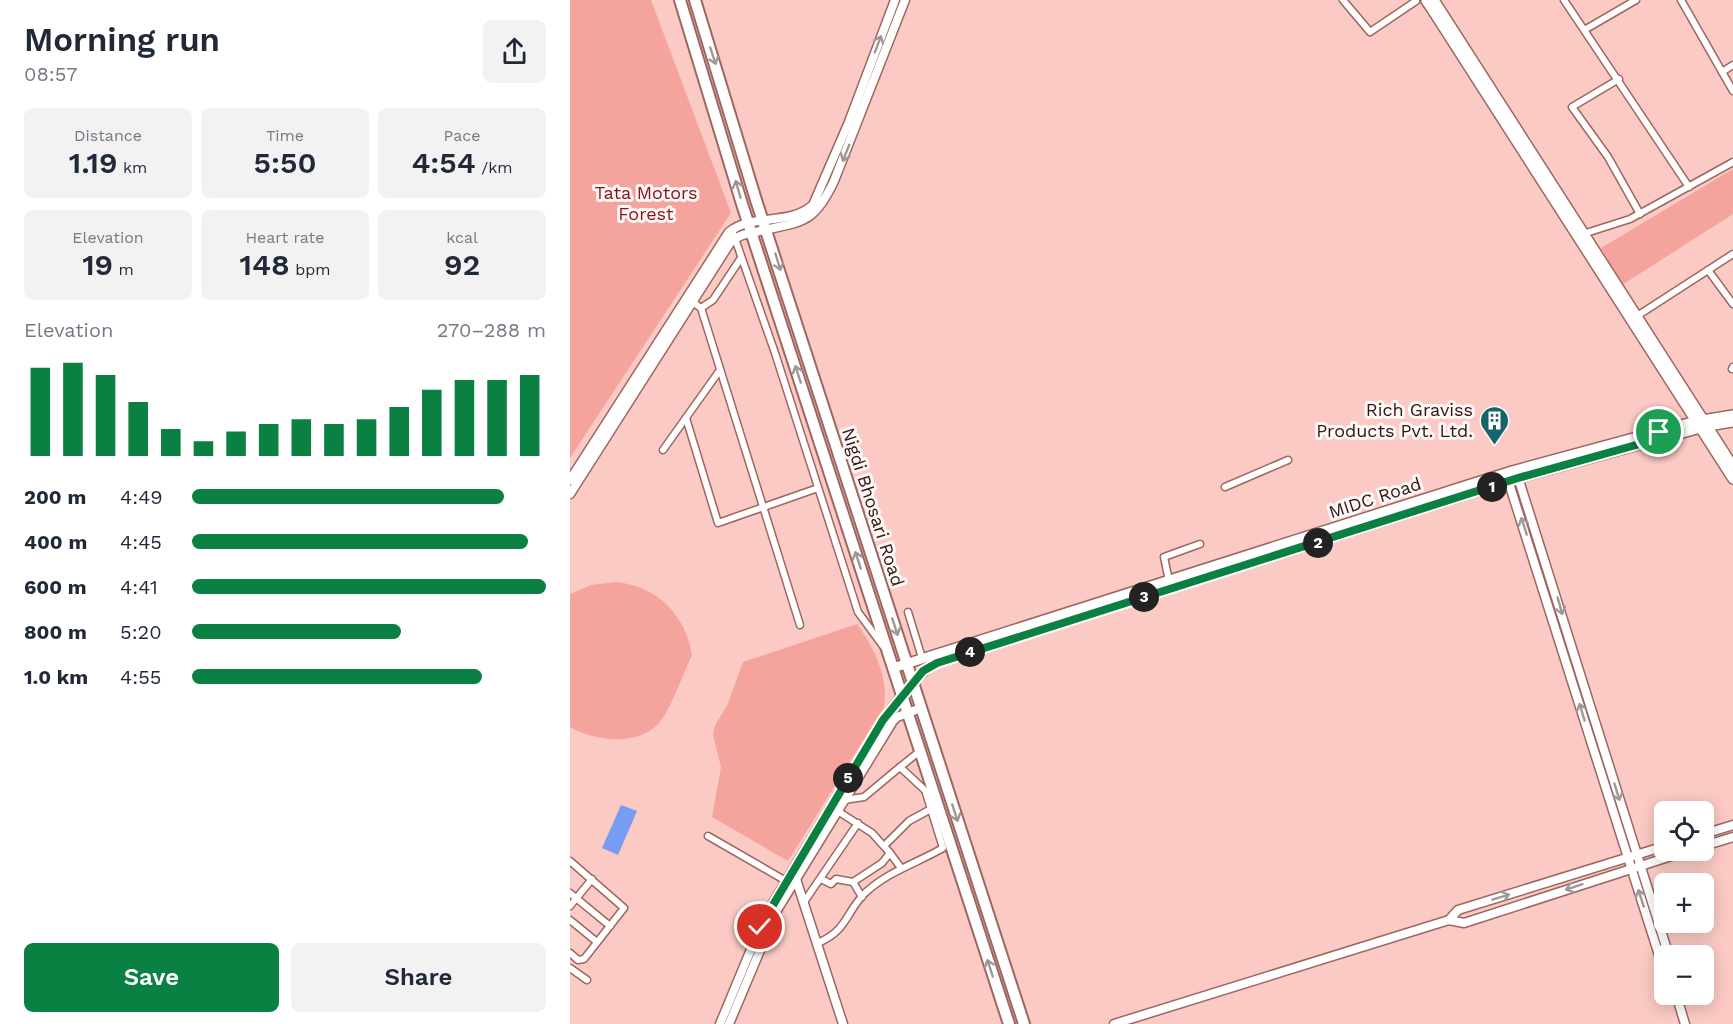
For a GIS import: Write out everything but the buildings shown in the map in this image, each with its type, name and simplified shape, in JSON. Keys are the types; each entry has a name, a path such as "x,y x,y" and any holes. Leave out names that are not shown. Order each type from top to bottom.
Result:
{"main road":[{"name":"Nigdi Bhosari Road","path":"680,0 750,227 920,751 930,794 1008,1024"},
{"name":"Nigdi Bhosari Road","path":"695,0 1024,1024"},
{"path":"1430,2 1702,424 1733,479"},
{"path":"902,695 914,686 923,671 937,663 1512,476 1733,415"},
{"path":"1702,424 1733,422"},
{"path":"1702,424 1733,466"},
{"path":"893,668 1169,581 1221,569"}],"street":[{"path":"766,225 801,213 813,205 849,122 895,0"},
{"path":"570,480 616,414 733,234 750,227 805,220 825,200 905,0"},
{"path":"1343,0 1370,32 1430,2"},
{"path":"1564,0 1586,29 1689,186"},
{"path":"1586,29 1636,0"},
{"path":"1681,0 1733,91"},
{"path":"1722,72 1733,65"},
{"path":"1619,79 1572,107 1608,157 1640,213"},
{"path":"1580,234 1640,213 1733,162"},
{"path":"733,234 775,353 858,612 888,652"},
{"path":"1634,318 1733,254"},
{"path":"701,308 713,300 741,258"},
{"path":"1708,270 1733,304"},
{"path":"689,300 701,308 800,625"},
{"path":"775,353 789,348"},
{"path":"663,450 720,370"},
{"path":"570,494 616,414"},
{"path":"686,418 718,523 818,488"},
{"path":"1226,487 1288,460"},
{"path":"1512,476 1553,580 1637,855 1636,867 1657,945"},
{"path":"1512,476 1628,858 1636,867 1665,945"},
{"path":"1169,581 1164,557 1200,544"},
{"path":"908,612 922,658"},
{"path":"729,1024 767,931 883,720 902,695"},
{"path":"720,1024 760,927 793,869 834,809 844,800 889,727 897,717 921,708"},
{"path":"844,800 864,797 920,751"},
{"path":"818,944 831,937 846,923 862,897 901,868 943,848 931,809 930,794 900,767"},
{"path":"834,809 858,823 884,846 901,868"},
{"path":"884,846 909,821 931,809"},
{"path":"804,902 858,823"},
{"path":"1714,831 1733,825"},
{"path":"708,836 786,881"},
{"path":"1714,843 1733,837"},
{"path":"1449,920 1458,910 1654,850"},
{"path":"821,879 831,884 836,879 853,882 882,863 890,853"},
{"path":"570,861 624,906 581,961 570,953"},
{"path":"1114,1024 1449,920 1464,923 1655,861"},
{"path":"793,869 843,1024"},
{"path":"570,906 592,879"},
{"path":"853,882 862,897"},
{"path":"570,893 610,926"},
{"path":"570,920 597,942"},
{"path":"570,968 587,980"},
{"path":"1679,1005 1685,1024"}],"green space":[{"name":"Tata Motors Forest","path":"570,0 651,0 731,213 570,458"},
{"path":"1733,169 1733,214 1622,285 1601,248"},
{"path":"616,582 644,589 667,605 683,627 692,655 672,701 659,723 650,731 628,739 591,736 570,727 570,594 591,585"},
{"path":"857,624 879,663 884,685 884,707 788,861 712,817 721,767 713,735 715,725 727,706 743,662"}],"water":[{"path":"621,805 637,811 618,855 602,848"}],"place":[{"name":"Rich Graviss Products Pvt. Ltd.","path":"1494,446"}],"route":[{"path":"760,927 770,906 883,720 902,695 914,686 919,675 937,663 1518,478 1661,438 1659,432"}]}
